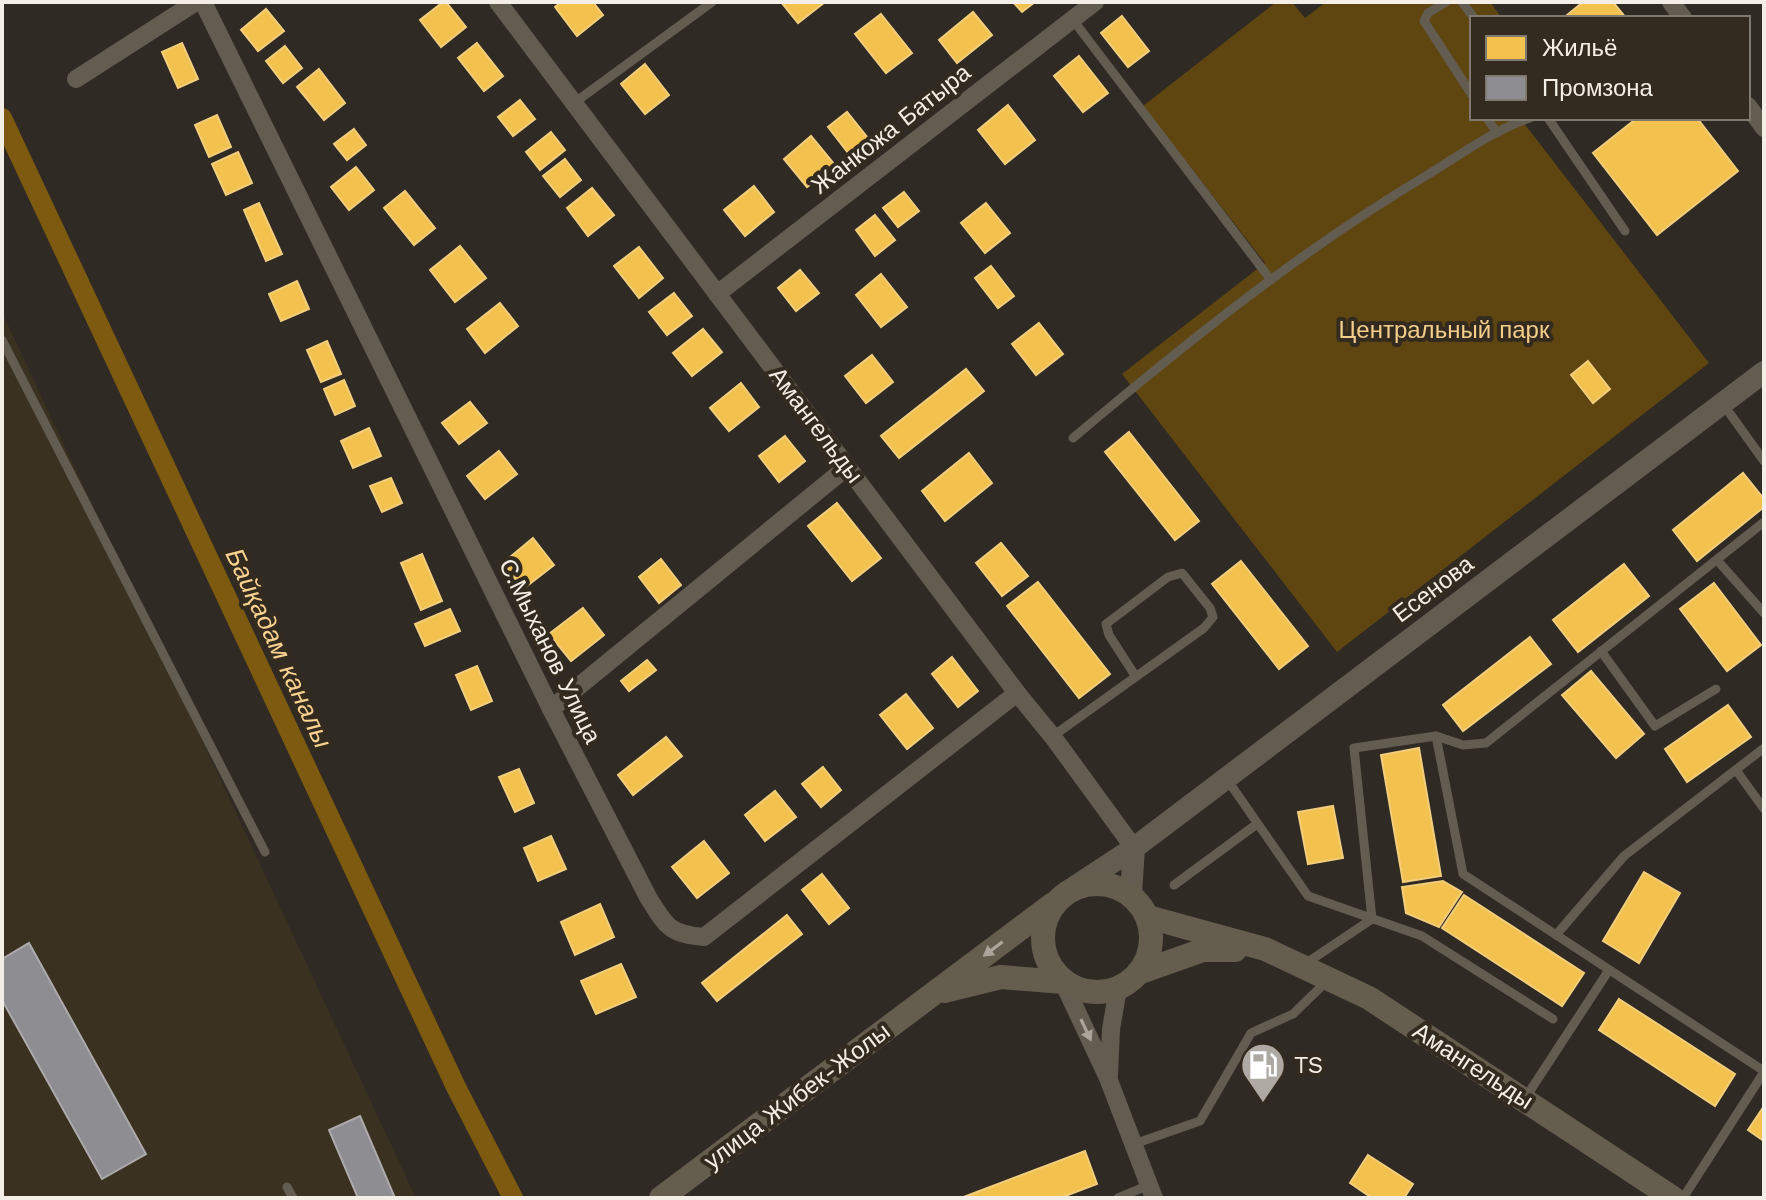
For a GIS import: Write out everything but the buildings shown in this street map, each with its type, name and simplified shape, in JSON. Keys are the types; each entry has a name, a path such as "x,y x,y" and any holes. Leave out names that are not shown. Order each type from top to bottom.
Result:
{"main road":[{"path":"1063,982 1046,959 1042,930 1053,904 1076,886 1105,883 1131,894 1148,917 1152,945 1141,972"},
{"name":"улица Жибек-Жолы","path":"661,1198 1053,904"},
{"name":"Амангельды","path":"1148,917 1265,949 1369,998 1673,1198"},
{"path":"933,994 1001,977 1063,982 1089,993 1118,989 1141,972 1203,950 1265,949"}],"street":[{"path":"76,79 196,2"},
{"name":"С.Мыханов Улица","path":"203,2 551,709 665,925 679,935 704,937 1017,693"},
{"name":"Амангельды","path":"498,2 1134,848"},
{"name":"Жанкожа Батыра","path":"717,294 1095,2"},
{"path":"1750,109 1764,128"},
{"name":"Есенова","path":"1076,886 1134,848 1764,372"},
{"path":"551,709 847,467"},
{"path":"1131,894 1134,848"},
{"path":"1063,982 1108,1078 1152,1192"},
{"path":"1108,1078 1111,1029 1118,989"}],"lane":[{"path":"574,103 712,2"},
{"path":"1446,2 1428,13 1424,21 1470,92"},
{"path":"1073,20 1271,280"},
{"path":"1488,120 1497,133"},
{"path":"1073,438 1167,359 1381,202 1497,133 1526,120"},
{"path":"1549,120 1625,231"},
{"path":"2,340 265,852"},
{"path":"1723,404 1764,461"},
{"path":"1372,919 1354,748 1436,736 1463,745 1486,743 1764,522"},
{"path":"1717,560 1764,613"},
{"path":"1053,737 1204,628 1213,617 1201,595 1182,573 1168,577 1106,624 1109,635 1136,677"},
{"path":"1601,651 1655,726 1716,689"},
{"path":"1436,736 1463,874 1764,1072 1683,1198"},
{"path":"1556,935 1624,856 1764,748"},
{"path":"1736,770 1764,809"},
{"path":"1226,778 1308,896 1422,936 1553,1019"},
{"path":"1174,885 1257,824"},
{"path":"1302,966 1372,919"},
{"path":"1524,1100 1609,970"},
{"path":"1134,1144 1200,1121 1251,1033 1293,1014 1329,979"},
{"path":"287,1187 293,1198"},
{"path":"1118,1198 1152,1192"}],"shaded area":[{"path":"2,312 416,1198 2,1198"}],"green space":[{"name":"Центральный парк","path":"1276,2 1292,2 1305,18 1326,2 1490,2 1500,16 1470,16 1470,120 1522,120 1709,363 1337,652 1122,374 1265,263 1143,106"}],"waterway":[{"name":"Байқадам каналы","path":"2,118 456,1087 513,1198"}],"place":[{"name":"TS","path":"1263,1104"}]}
